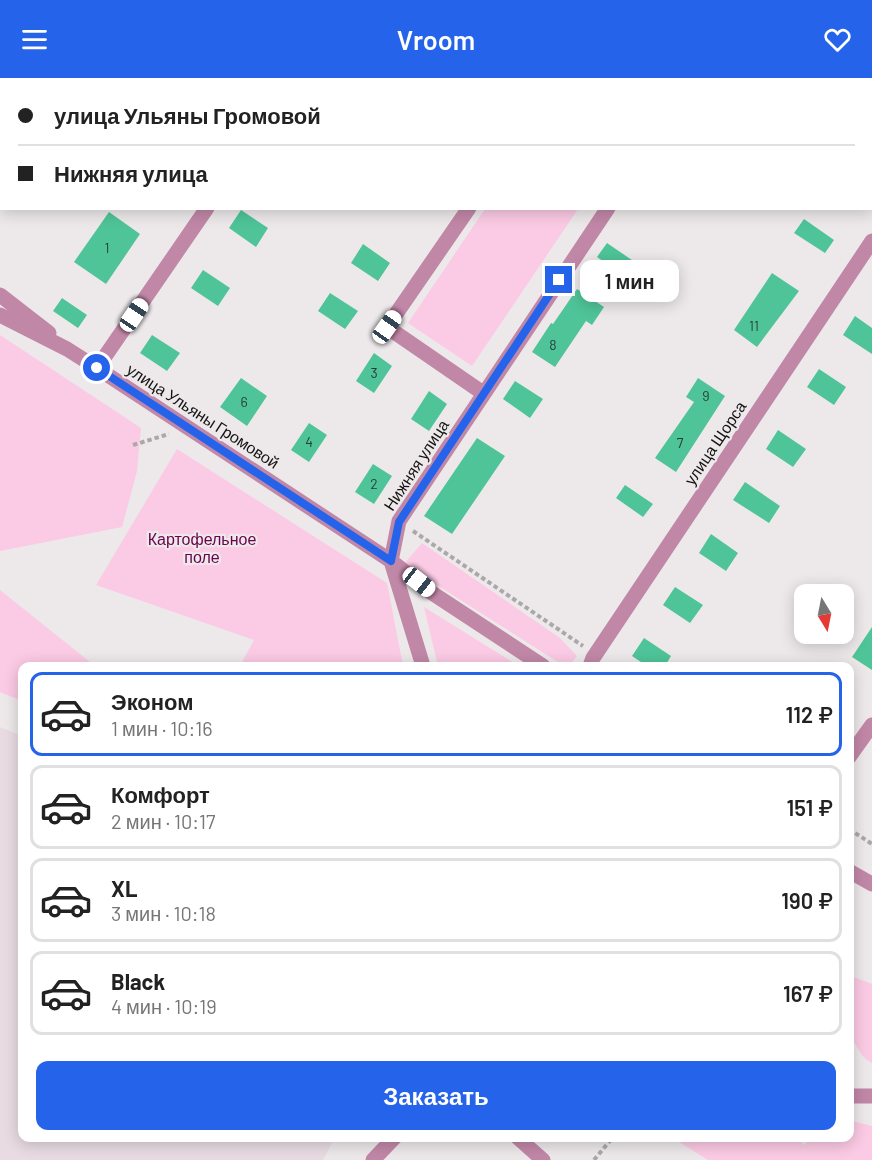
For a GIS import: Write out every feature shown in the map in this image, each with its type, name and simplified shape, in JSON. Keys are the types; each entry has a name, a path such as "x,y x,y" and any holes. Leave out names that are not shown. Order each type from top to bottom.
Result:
{"street":[{"path":"97,368 206,210"},
{"path":"468,210 387,327 483,393"},
{"name":"Нижняя улица","path":"391,561 399,522 607,210"},
{"name":"улица Щорса","path":"592,662 872,241"},
{"path":"0,295 39,323 67,349"},
{"path":"0,315 67,349"},
{"name":"улица Ульяны Громовой","path":"67,349 391,561 432,593 537,662"},
{"path":"391,561 422,662"},
{"path":"854,750 872,724"},
{"path":"854,874 872,884"},
{"path":"854,1096 872,1096"},
{"path":"374,1160 390,1142"},
{"path":"523,1142 543,1160"}],"path":[{"path":"133,445 174,433 185,425"},
{"path":"399,522 580,643 592,662"},
{"path":"854,832 872,844"},
{"path":"594,1160 609,1142"}],"shaded area":[{"path":"0,727 18,734 18,1142 332,1142 323,1160 0,1160"}],"green space":[{"path":"484,210 577,210 472,366 408,323"},
{"path":"0,335 141,428 137,471 122,527 0,551"},
{"name":"Картофельное поле","path":"177,449 387,583 402,662 242,662 254,640 96,585"},
{"path":"422,543 560,638 577,656 572,662 558,662 404,564"},
{"path":"0,590 90,662 18,662 18,699 0,692"},
{"path":"424,607 513,662 437,662"},
{"path":"854,977 872,984 872,1063 864,1057 855,1044"},
{"path":"854,1121 872,1126 872,1160 708,1160 679,1142 801,1142 805,1145 807,1142 854,1142"}],"building":[{"path":"241,210 268,228 256,247 229,228"},
{"path":"109,212 140,234 106,284 74,262"},
{"path":"804,219 834,240 825,253 794,233"},
{"path":"607,243 645,269 635,283 597,257"},
{"path":"363,244 390,263 378,281 351,263"},
{"path":"203,270 230,288 218,306 191,288"},
{"path":"772,273 799,291 757,347 734,330"},
{"path":"577,289 604,307 592,325 586,321 555,367 532,352"},
{"path":"330,293 358,311 345,329 318,311"},
{"path":"62,298 87,315 78,328 53,311"},
{"path":"855,316 872,328 872,354 843,335"},
{"path":"152,335 180,353 167,371 140,353"},
{"path":"374,353 392,366 374,393 356,381"},
{"path":"819,369 846,387 834,405 807,387"},
{"path":"241,378 267,396 247,426 220,407"},
{"path":"698,378 725,396 676,472 655,458 694,402 686,397"},
{"path":"515,381 543,399 530,418 503,399"},
{"path":"429,391 447,404 429,431 411,419"},
{"path":"309,423 327,435 309,462 291,450"},
{"path":"778,430 806,449 793,467 766,449"},
{"path":"477,438 505,456 452,534 424,516"},
{"path":"373,464 392,476 374,504 355,492"},
{"path":"745,482 780,506 769,523 733,500"},
{"path":"625,485 653,504 643,517 616,498"},
{"path":"711,534 738,553 726,571 699,553"},
{"path":"675,587 703,605 690,623 663,605"},
{"path":"872,627 872,670 852,657"},
{"path":"644,638 671,656 667,662 641,662 632,656"}],"route":[{"path":"97,368 391,561 399,522 559,280"}]}
